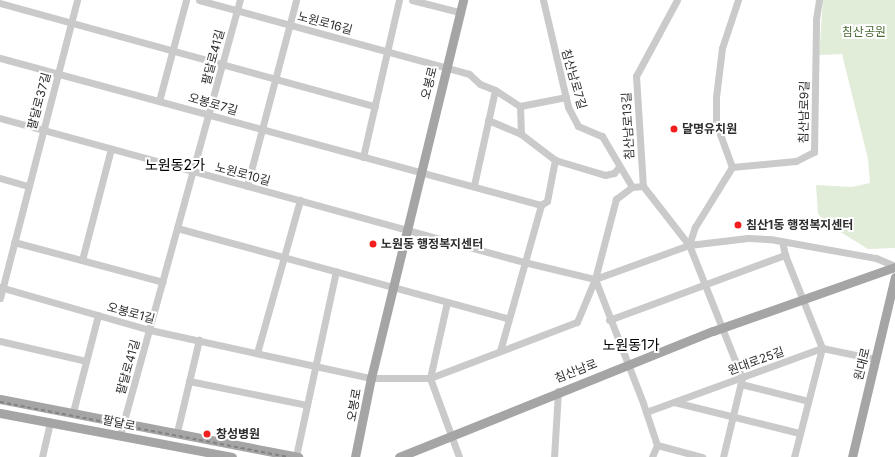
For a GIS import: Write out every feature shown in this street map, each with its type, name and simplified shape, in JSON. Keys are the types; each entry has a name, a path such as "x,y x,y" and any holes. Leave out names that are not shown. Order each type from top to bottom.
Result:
{"main road":[{"name":"오봉로","path":"355,457 371,378 463,0"},
{"name":"침산남로","path":"399,457 558,391 721,328 895,266"},
{"name":"원대로","path":"852,457 895,277"},
{"path":"0,399 177,432 297,457"},
{"name":"팔달로","path":"0,413 232,457"}],"street":[{"name":"팔달로37길","path":"0,298 1,288 77,0"},
{"path":"159,101 186,0"},
{"name":"노원로16길","path":"199,0 469,74 480,84 495,90 520,106"},
{"name":"팔달로41길","path":"120,435 240,0"},
{"path":"246,186 296,0"},
{"path":"363,158 399,0"},
{"path":"412,0 459,12"},
{"name":"침산남로7길","path":"543,0 566,97 578,126 602,136 612,149 619,167 632,187"},
{"name":"침산남로13길","path":"643,186 636,76 677,0"},
{"path":"689,245 695,227 732,167 716,123 716,97 722,48 738,0"},
{"name":"침산남로9길","path":"732,167 796,161 814,152 816,19 819,0"},
{"path":"0,3 375,106"},
{"name":"오봉로7길","path":"0,58 58,72 420,173"},
{"path":"474,185 495,90"},
{"path":"521,134 520,106 566,97"},
{"name":"노원로10길","path":"0,118 524,262 595,279"},
{"path":"488,120 521,134 555,160 605,175 614,173 619,167"},
{"path":"82,260 111,149"},
{"path":"500,351 507,318 541,205 547,201 555,160"},
{"path":"420,173 474,185 541,205"},
{"path":"0,178 28,186"},
{"path":"430,378 577,322 595,279 616,199 632,187 643,186 689,245 742,381 723,457"},
{"path":"257,353 300,200"},
{"path":"177,228 507,318"},
{"path":"595,279 689,245 748,238 782,241 876,258 895,266"},
{"path":"782,241 785,256 822,348 794,457"},
{"path":"14,242 163,282"},
{"path":"609,320 704,284 785,256"},
{"path":"297,457 336,271"},
{"path":"595,279 609,320 628,364 646,412 657,445 652,457"},
{"name":"오봉로1길","path":"1,288 150,330 371,378 430,378"},
{"path":"448,302 430,378 450,436 459,457"},
{"path":"73,412 98,315"},
{"path":"0,340 86,361"},
{"path":"177,432 199,340"},
{"path":"822,348 875,358"},
{"name":"원대로25길","path":"646,412 742,381 822,348"},
{"path":"189,381 307,405"},
{"path":"742,381 808,401"},
{"path":"554,457 558,391"},
{"path":"674,402 799,433"},
{"path":"42,457 50,422"},
{"path":"657,445 702,457"}],"green space":[{"name":"침산공원","path":"823,0 895,0 895,248 868,249 829,225 818,214 816,185 852,187 870,183 868,159 842,54 819,55"}],"railway":[{"path":"0,402 289,457"}],"place":[{"name":"달명유치원","path":"674,129"},
{"name":"침산1동 행정복지센터","path":"738,225"},
{"name":"노원동 행정복지센터","path":"373,244"},
{"name":"창성병원","path":"207,434"}],"district":[{"name":"노원동2가","path":"175,165"},
{"name":"노원동1가","path":"631,345"}]}
